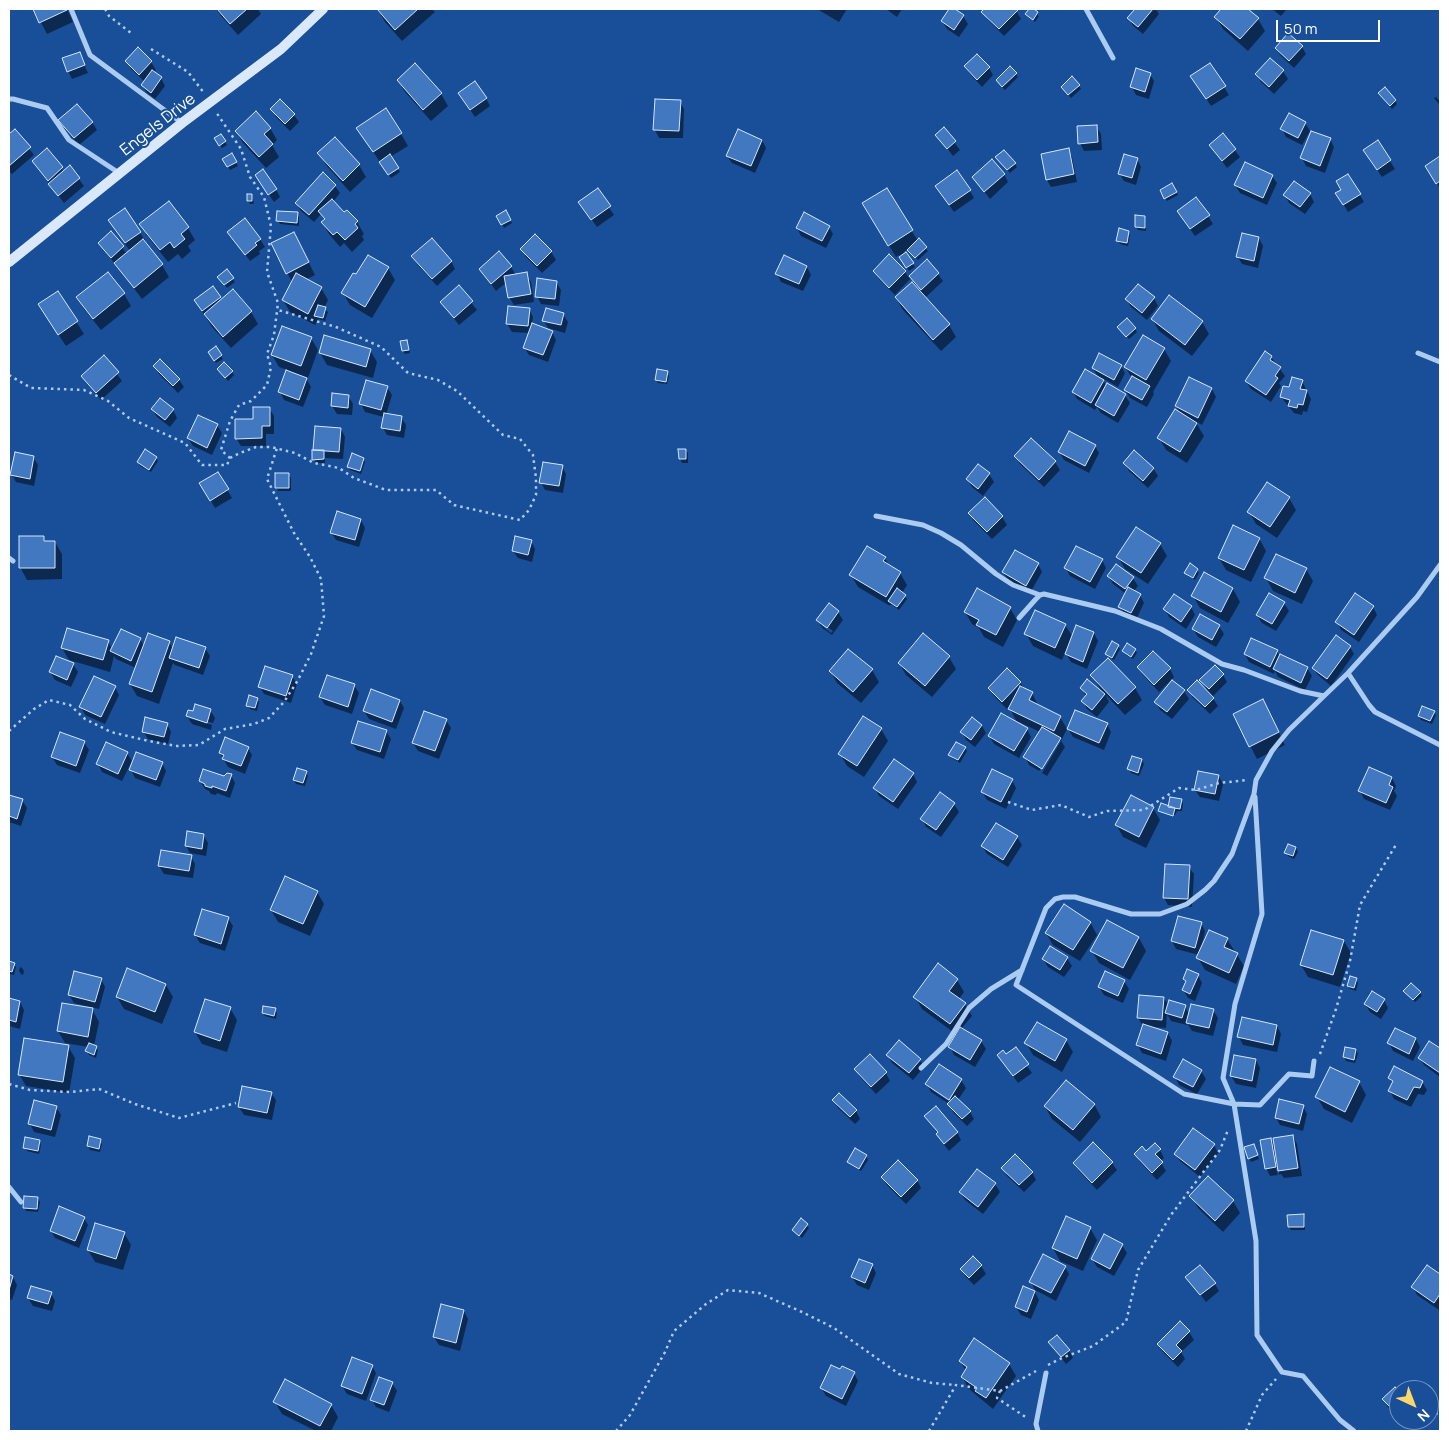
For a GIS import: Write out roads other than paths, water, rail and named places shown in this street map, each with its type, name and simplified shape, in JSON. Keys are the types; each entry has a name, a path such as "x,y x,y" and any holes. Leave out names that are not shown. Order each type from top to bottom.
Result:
{"street":[{"path":"71,9 90,56 182,123"},
{"name":"Engels Drive","path":"9,262 182,123 281,49 323,9"},
{"path":"1086,9 1113,58"},
{"path":"9,100 13,98 47,108 69,140 120,173"},
{"path":"1418,353 1440,362"},
{"path":"876,516 923,525 941,533 961,545 996,574 1013,585 1040,595 1044,594 1122,613 1170,634 1222,664 1244,670 1300,691 1324,696"},
{"path":"1354,1431 1340,1420 1303,1376 1282,1372 1257,1335 1256,1241 1234,1104 1223,1078 1235,1004 1262,914 1254,794 1256,780 1272,751 1289,730 1348,673 1417,597 1440,565"},
{"path":"1019,618 1040,595"},
{"path":"1348,673 1375,712 1440,745"},
{"path":"1254,794 1232,854 1214,880 1196,898 1187,904 1160,914 1131,914 1075,896 1055,899 1046,908 1016,985 1184,1094 1234,1104 1260,1105 1289,1074 1312,1076 1314,1062"},
{"path":"921,1068 946,1044 969,1008 991,989 1022,970"},
{"path":"9,1187 21,1202"},
{"path":"1038,1431 1036,1424 1046,1373"}]}
